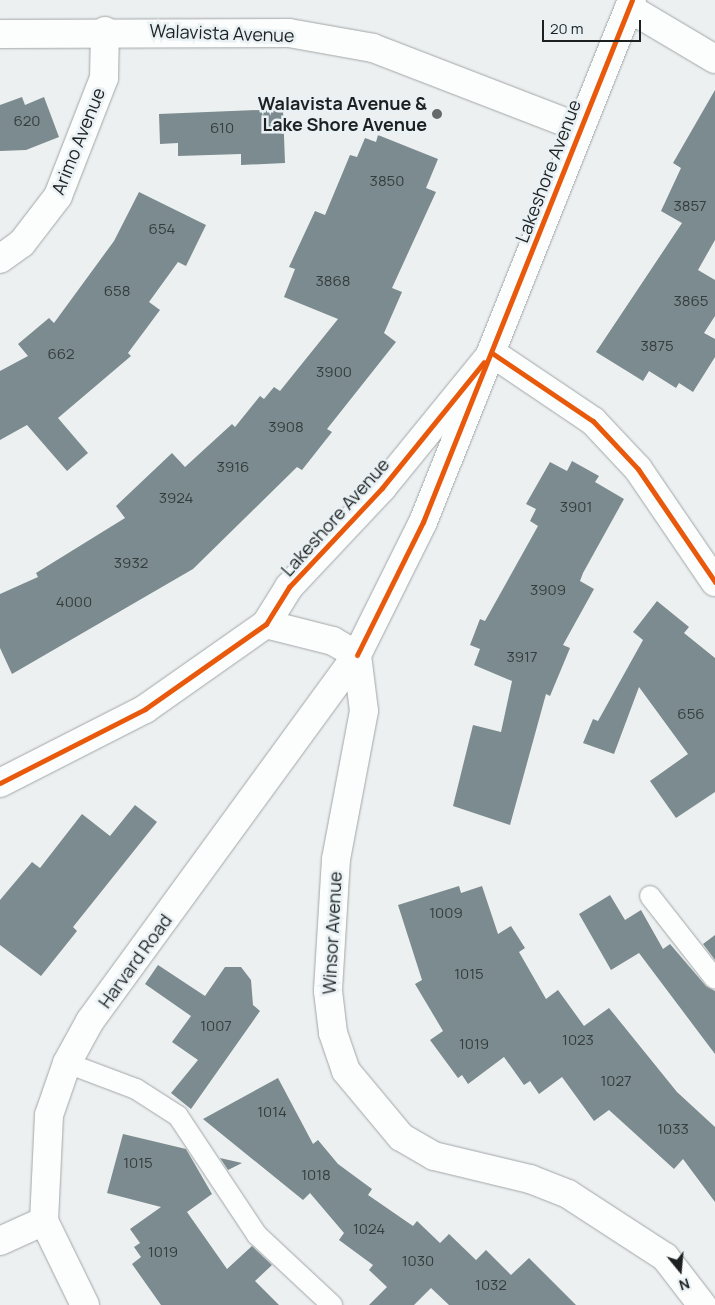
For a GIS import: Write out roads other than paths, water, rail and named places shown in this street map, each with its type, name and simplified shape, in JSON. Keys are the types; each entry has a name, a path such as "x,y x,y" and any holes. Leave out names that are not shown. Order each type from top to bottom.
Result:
{"street":[{"path":"630,4 715,58"},
{"name":"Lakeshore Avenue","path":"357,655 423,522 492,353 578,127 630,4"},
{"name":"Walavista Avenue","path":"0,34 105,31 289,33 373,48 578,127"},
{"name":"Arimo Avenue","path":"0,259 22,243 58,196 104,78 105,31"},
{"path":"492,353 593,421 638,469 715,582"},
{"name":"Lakeshore Avenue","path":"0,783 145,709 266,624 289,587 382,488 492,353"},
{"path":"266,624 333,641 357,655"},
{"name":"Harvard Road","path":"85,1305 44,1221 49,1115 67,1063 90,1021 357,655"},
{"name":"Winsor Avenue","path":"357,655 364,712 336,859 329,928 328,991 333,1034 346,1071 401,1137 434,1156 530,1179 568,1194 665,1257 702,1305"},
{"path":"0,1241 44,1221"}],"lane":[{"path":"650,896 715,979"},
{"path":"67,1063 136,1089 178,1116 257,1235 332,1305"}],"place":[{"name":"Walavista Avenue & Lake Shore Avenue","path":"437,114"}]}
